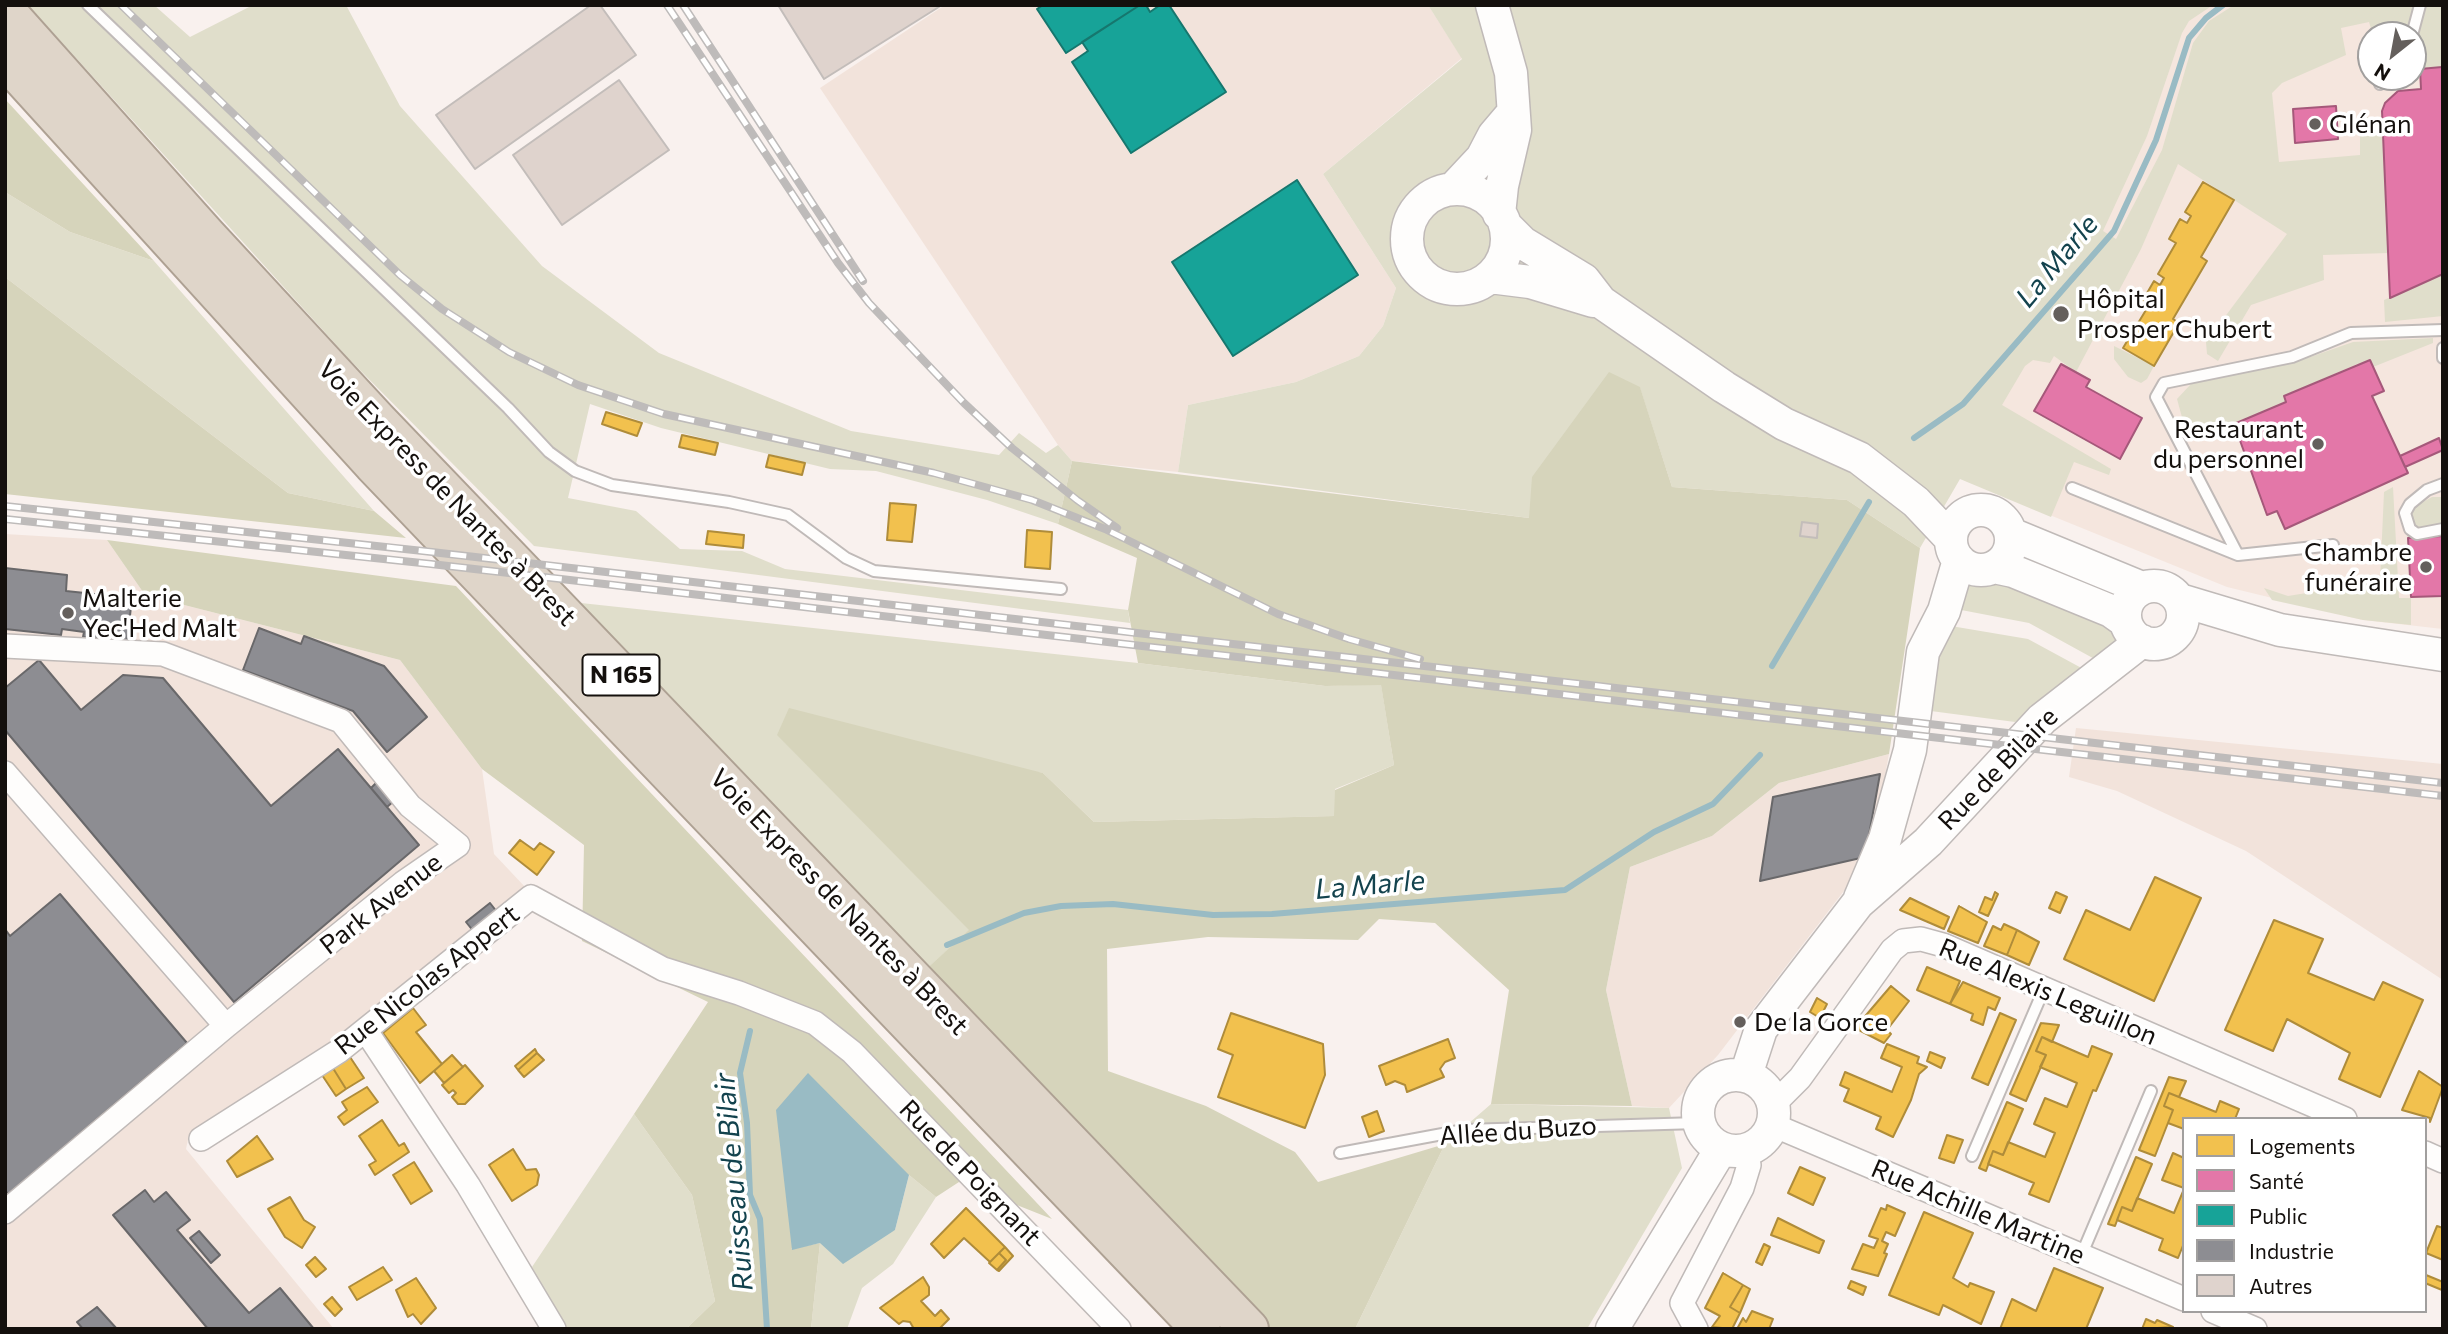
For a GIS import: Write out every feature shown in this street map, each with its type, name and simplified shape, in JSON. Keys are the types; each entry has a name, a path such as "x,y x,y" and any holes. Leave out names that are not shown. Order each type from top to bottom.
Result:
{"highway":[{"name":"Voie Express de Nantes à Brest","path":"5,10 352,394 1249,1329"},
{"name":"Voie Express de Nantes à Brest","path":"5,58 373,464 1201,1329"}],"street":[{"path":"1492,5 1511,73 1515,130 1502,186 1502,219 1505,253 1490,277 1471,287 1449,289 1430,281 1415,267 1407,247 1408,227 1417,208 1430,196 1453,189 1480,194 1502,219 1523,243 1584,281 1601,302 1774,418 1859,458 1916,502 1972,569 1994,567 2111,611 2134,631 2161,643 2170,639 2181,612"},
{"path":"1453,189 1482,158 1494,135 1512,114"},
{"path":"1490,277 1530,282 1601,302"},
{"path":"1859,458 1867,457 1971,511 1988,510 1996,513 2011,534 2142,588 2161,586 2181,612 2443,655"},
{"path":"1955,550 1956,522 1971,511"},
{"path":"1994,567 2008,553 2011,534"},
{"name":"Rue de Bilaire","path":"1858,903 1885,839 1910,750 1923,652 1944,611 1955,550"},
{"path":"2134,631 2128,601 2142,588"},
{"name":"Rue de Bilaire","path":"1746,1075 1761,1029 1858,903 1928,842 2042,719 2134,631"},
{"name":"Park Avenue","path":"5,646 163,654 341,721 410,806 458,845 402,883 226,1026 5,1212"},
{"path":"5,774 226,1026"},
{"name":"Rue Nicolas Appert","path":"201,1139 366,1031 531,897 663,969 739,993 815,1023"},
{"name":"Rue Alexis Leguillon","path":"1773,1115 1892,950 1903,941 1921,939 1943,945 2340,1117"},
{"name":"Rue de Poignant","path":"815,1023 861,1062 1119,1329"},
{"path":"366,1031 468,1185 554,1329"},
{"path":"1612,1329 1733,1150 1764,1140 1773,1115 1762,1084 1746,1075 1728,1075 1710,1084 1698,1103 1699,1123 1706,1137 1733,1150 1749,1165 1742,1188 1682,1303 1696,1329"},
{"name":"Rue Achille Martine","path":"1773,1115 2081,1256 2182,1298"},
{"path":"2427,1154 2443,1161"},
{"path":"2218,1313 2255,1329"}],"lane":[{"path":"88,5 508,408 549,452 575,471 612,485 729,502 788,515 846,558 874,571 1061,589"},
{"path":"2238,555 2156,397 2164,383 2292,356 2351,333 2443,330"},
{"path":"2443,348 2443,358"},
{"path":"2443,484 2427,490 2410,504 2405,513 2410,529 2417,534 2443,529"},
{"path":"2072,488 2238,555 2333,545"},
{"path":"1972,1156 2044,989"},
{"path":"2081,1256 2151,1091"},
{"name":"Allée du Buzo","path":"1340,1153 1464,1130 1699,1123"}],"shaded area":[{"path":"28,5 154,5 190,37 253,5 346,5 400,106 542,266 659,353 851,431 999,455 1019,433 1046,453 1058,445 1072,461 1058,524 987,500 876,471 830,469 661,428 590,404 568,498 636,511 680,549 742,551 785,569 1128,610 1130,623 534,546 349,359"},
{"path":"945,5 1428,5 1462,58 1323,174 1396,288 1383,326 1359,356 1296,382 1188,405 1178,472 1072,461 1058,445 820,88"},
{"name":"Hôpital Prosper Chubert","path":"1428,5 2213,5 2189,21 2182,33 2147,136 2103,231 2116,239 2162,150 2193,43 2209,21 2234,5 2443,5 2443,67 2427,68 2427,21 2357,21 2357,25 2341,28 2346,55 2282,83 2272,93 2279,162 2360,155 2360,117 2383,117 2389,253 2323,255 2324,280 2251,305 2218,361 2207,354 2206,342 2287,234 2178,164 2141,249 2076,372 2054,356 2050,363 2033,360 2025,366 2002,405 2111,469 2109,475 2074,462 2051,517 1960,479 1920,548 1847,500 1672,487 1640,388 1529,518 1178,472 1188,405 1296,382 1359,356 1383,326 1396,288 1323,174 1462,59"},
{"name":"Hôpital Prosper Chubert","path":"1525,5 2443,5 2443,629 2363,620 2227,587 1875,444"},
{"path":"5,99 154,261 70,232 5,192"},
{"path":"5,192 70,232 154,261 374,511 288,493 5,277"},
{"path":"2443,274 2443,316 2385,322 2384,300"},
{"path":"5,277 288,493 374,511 406,538 5,494"},
{"path":"2433,338 2433,343 2373,367 2357,364 2284,396 2286,402 2234,424 2196,438 2186,432 2177,399 2191,384 2296,362 2353,342"},
{"path":"2114,346 2154,366 2147,379 2141,383 2128,377 2114,359"},
{"path":"1609,372 1640,387 1672,487 1847,500 1920,548 1889,754 1779,783 1712,836 1630,867 1606,990 1632,1106 1491,1104 1509,990 1435,923 1379,919 1358,940 1208,937 1107,949 1108,1071 1206,1106 1295,1152 1318,1182 1445,1144 1355,1329 1270,1329 924,971 969,930 777,735 789,708 1043,773 1094,822 1334,816 1335,790 1394,765 1381,685 1325,686 1138,663 1128,610 1137,558 1058,524 1072,461 1529,518 1532,477"},
{"path":"2393,487 2399,598 2411,598 2411,625 2363,620 2272,600 2264,588 2288,596 2380,581 2384,492"},
{"path":"2432,497 2443,497 2443,536 2408,538 2402,520 2411,520 2412,508"},
{"path":"5,534 107,540 145,595 400,660 482,769 494,854 526,888 347,1036 189,1135 186,1149 334,1329 5,1329"},
{"path":"107,540 456,586 1052,1219 959,1182 936,1197 909,1175 791,1249 820,1243 811,1329 686,1329 715,1301 692,1195 634,1114 708,1002 582,941 584,845 482,769 400,660 145,595"},
{"path":"1961,577 1972,582 2006,580 2110,626 2124,644 2100,662 2029,623 1956,609"},
{"path":"581,603 1138,663 1325,686 1381,684 1394,765 1335,789 1335,816 1094,822 1043,773 778,735 970,930 924,971"},
{"path":"1945,625 2028,639 2087,671 2036,712 2015,722 1923,710"},
{"path":"2076,728 2443,764 2443,980 2246,851 2117,791 2069,777"},
{"path":"1889,754 1870,857 1718,1055 1669,1108 1632,1106 1606,990 1630,867 1712,836 1779,783"},
{"path":"1491,1104 1669,1108 1682,1168 1587,1329 1355,1329 1445,1144"},
{"path":"634,1114 692,1195 715,1301 686,1329 563,1329 532,1267"},
{"path":"909,1175 936,1197 893,1264 862,1288 847,1329 811,1329 820,1243 895,1230"}],"water":[{"path":"808,1073 909,1175 895,1230 843,1264 820,1243 792,1250 776,1110"}],"building: Logements":[{"path":"2203,182 2234,200 2201,257 2207,261 2173,319 2179,323 2154,366 2123,348 2149,305 2143,300 2154,281 2160,285 2164,278 2158,274 2176,243 2169,239 2180,219 2187,223 2191,216 2185,212"},
{"path":"606,412 642,423 637,436 602,424"},
{"path":"682,435 718,443 715,455 679,447"},
{"path":"769,455 805,463 802,475 766,467"},
{"path":"890,503 916,505 912,542 887,540"},
{"path":"1027,530 1052,532 1050,569 1025,567"},
{"path":"708,531 744,535 743,548 706,544"},
{"path":"520,840 534,850 540,843 554,852 537,875 509,853"},
{"path":"2155,877 2201,898 2154,1001 2064,959 2086,910 2130,930"},
{"path":"1995,892 1998,894 1988,916 1979,912 1985,897 1992,900"},
{"path":"2056,892 2067,897 2060,913 2049,908"},
{"path":"1910,898 1949,917 1944,929 1900,910"},
{"path":"1959,906 1987,922 1978,943 1948,931"},
{"path":"2274,920 2323,939 2308,973 2374,1000 2383,982 2423,1000 2380,1097 2339,1079 2350,1053 2287,1019 2273,1051 2225,1030"},
{"path":"2004,924 2017,930 2007,955 1984,946 1993,926 2001,930"},
{"path":"2017,930 2039,942 2029,965 2007,955"},
{"path":"1927,967 1960,981 1950,1004 1917,990"},
{"path":"1963,982 2000,998 1995,1010 1988,1007 1983,1025 1971,1020 1973,1014 1950,1004"},
{"path":"1891,986 1909,1001 1887,1030 1891,1034 1884,1043 1855,1028"},
{"path":"1817,998 1827,1004 1820,1018 1810,1012"},
{"path":"413,1008 426,1025 416,1032 442,1064 420,1083 383,1033"},
{"path":"1231,1013 1323,1044 1325,1075 1305,1128 1218,1097 1233,1055 1218,1049"},
{"path":"2000,1013 2016,1020 1988,1085 1972,1078"},
{"path":"2041,1023 2059,1025 2052,1042 2042,1037 2036,1051 2046,1055 2026,1101 2010,1094"},
{"path":"2042,1037 2088,1057 2092,1046 2112,1054 2096,1091 2093,1090 2049,1202 2029,1194 2034,1183 1988,1164 1993,1151 2003,1155 2008,1142 2045,1157 2055,1133 2034,1124 2045,1098 2067,1107 2077,1083 2040,1067 2046,1055 2036,1051"},
{"path":"1448,1039 1455,1058 1445,1062 1440,1069 1444,1077 1407,1092 1405,1085 1395,1081 1386,1085 1379,1066"},
{"path":"1887,1044 1919,1057 1917,1063 1927,1067 1919,1074 1911,1100 1893,1137 1876,1129 1881,1117 1844,1101 1849,1089 1840,1085 1845,1072 1892,1092 1902,1067 1881,1058"},
{"path":"535,1049 537,1053 518,1070 515,1066"},
{"path":"1930,1052 1945,1058 1941,1068 1927,1061"},
{"path":"537,1053 544,1060 524,1077 518,1070"},
{"path":"348,1054 364,1078 346,1089 331,1065"},
{"path":"452,1055 463,1067 444,1083 434,1071"},
{"path":"331,1065 346,1089 336,1096 320,1072"},
{"path":"465,1065 483,1086 465,1104 458,1104 452,1097 456,1093 453,1090 449,1093 442,1085"},
{"path":"2419,1071 2443,1087 2430,1122 2430,1118 2402,1110"},
{"path":"2169,1077 2186,1081 2179,1097 2169,1093 2164,1106 2173,1110 2155,1156 2139,1150"},
{"path":"367,1087 378,1102 344,1125 338,1117 347,1110 342,1102"},
{"path":"2169,1093 2216,1112 2220,1101 2239,1109 2236,1117 2182,1117 2182,1128 2168,1123 2173,1110 2164,1106"},
{"path":"2007,1102 2023,1109 2003,1155 1993,1151 1986,1171 1979,1168"},
{"path":"1377,1111 1384,1131 1369,1137 1362,1117"},
{"path":"382,1120 399,1146 404,1143 409,1152 375,1175 369,1165 376,1161 359,1136"},
{"path":"1947,1135 1963,1140 1954,1163 1939,1158"},
{"path":"257,1136 273,1159 237,1177 227,1161"},
{"path":"513,1149 526,1170 536,1169 539,1175 537,1185 512,1201 489,1165"},
{"path":"2173,1153 2182,1157 2182,1187 2162,1180"},
{"path":"2136,1157 2152,1164 2132,1211 2122,1207 2115,1226 2108,1224"},
{"path":"414,1162 432,1191 411,1204 393,1175"},
{"path":"1800,1167 1825,1178 1813,1205 1788,1193"},
{"path":"2182,1194 2182,1248 2178,1258 2159,1250 2163,1239 2117,1220 2122,1207 2132,1211 2137,1198 2174,1213"},
{"path":"290,1197 304,1220 315,1227 302,1248 285,1237 268,1209"},
{"path":"1887,1205 1905,1213 1895,1236 1886,1232 1882,1241 1888,1244 1884,1253 1887,1254 1878,1276 1852,1269 1863,1244 1874,1248 1878,1239 1869,1236 1881,1208 1886,1210"},
{"path":"966,1208 1005,1247 990,1262 964,1238 944,1258 931,1244"},
{"path":"1924,1212 1973,1233 1953,1278 1968,1287 1970,1283 1994,1292 1981,1324 1943,1305 1939,1315 1889,1295"},
{"path":"1778,1218 1824,1241 1819,1253 1771,1235"},
{"path":"2437,1226 2443,1228 2443,1260 2427,1253"},
{"path":"1764,1244 1770,1247 1762,1265 1756,1262"},
{"path":"1005,1247 1013,1256 999,1271 997,1270 1006,1260 999,1253"},
{"path":"999,1253 1006,1260 997,1270 989,1263"},
{"path":"315,1257 326,1269 316,1277 306,1265"},
{"path":"383,1267 392,1280 357,1300 349,1287"},
{"path":"2054,1268 2103,1288 2086,1329 2000,1329 2012,1299 2036,1311"},
{"path":"1723,1273 1743,1285 1730,1307 1740,1313 1732,1329 1712,1327 1720,1316 1705,1308"},
{"path":"2427,1275 2443,1282 2442,1290 2427,1284"},
{"path":"923,1277 929,1287 929,1295 921,1301 935,1316 941,1310 949,1319 939,1329 914,1329 910,1322 903,1321 899,1324 880,1308"},
{"path":"416,1278 436,1308 421,1324 413,1314 408,1317 396,1290"},
{"path":"1851,1281 1866,1287 1863,1295 1848,1288"},
{"path":"1743,1285 1750,1289 1740,1313 1730,1307"},
{"path":"332,1297 342,1309 335,1316 324,1304"},
{"path":"1752,1311 1773,1319 1769,1329 1737,1329 1743,1318 1746,1322"},
{"path":"2146,1319 2155,1323 2157,1320 2173,1327 2142,1329"}],"building: Santé":[{"path":"2442,67 2443,274 2390,298 2382,111 2385,103 2398,91 2427,91 2427,68"},
{"name":"Glénan","path":"2336,106 2338,139 2295,143 2293,109"},
{"name":"Restaurant du personnel","path":"2370,360 2384,391 2372,396 2408,473 2285,529 2277,511 2267,515 2234,424 2286,402 2284,396"},
{"path":"2061,364 2090,380 2086,387 2142,418 2120,459 2034,411"},
{"path":"2439,438 2443,450 2405,467 2400,456"},
{"name":"Chambre funéraire","path":"2443,536 2443,596 2411,597 2408,538"}],"building: Public":[{"path":"1043,5 1140,5 1066,53 1037,9"},
{"path":"1140,5 1146,5 1150,12 1160,5 1169,5 1226,92 1131,153 1072,62 1088,51 1082,42"},
{"path":"1297,180 1358,275 1233,356 1172,262"}],"building: Industrie":[{"name":"Malterie Yec'Hed Malt","path":"5,568 67,575 66,591 132,598 127,642 83,637 84,632 62,629 61,635 5,629"},
{"path":"259,628 301,644 304,636 384,666 427,717 387,752 353,711 243,670"},
{"path":"39,660 81,710 123,675 163,678 271,806 338,749 419,845 234,1002 5,730 5,688"},
{"path":"1880,774 1865,857 1760,881 1773,797"},
{"path":"379,780 395,800 387,807 371,788"},
{"path":"60,894 187,1043 8,1194 5,1190 5,929 10,936"},
{"path":"490,903 497,912 474,932 466,922"},
{"path":"145,1190 154,1202 166,1192 190,1220 177,1230 249,1313 280,1288 314,1329 208,1329 113,1215"},
{"path":"199,1231 220,1255 211,1263 190,1238"},
{"path":"97,1307 117,1329 83,1329 77,1322"}],"building: Autres":[{"path":"591,5 600,5 636,55 475,169 436,115"},
{"path":"778,5 942,5 824,79"},
{"path":"619,80 669,150 562,225 513,155"},
{"path":"1802,522 1818,524 1817,538 1800,536"}],"waterway":[{"name":"La Marle","path":"1914,438 1963,404 2114,231 2156,140 2189,38 2206,18 2223,5"},
{"name":"La Marle","path":"1772,666 1869,502"},
{"name":"La Marle","path":"947,945 1024,913 1061,906 1113,904 1213,915 1272,914 1565,890 1654,832 1713,804 1760,755"},
{"name":"Ruisseau de Bilair","path":"750,1031 740,1073 747,1123 750,1195 760,1219 767,1329"}],"railway":[{"path":"121,5 400,275 442,309 509,352 578,385 664,414 934,473 1032,500 1105,529 1278,614 1349,639 1420,659"},
{"path":"667,5 838,263 869,303 964,403 1012,448 1117,528"},
{"path":"683,5 863,281"},
{"path":"5,506 423,551 2443,783"},
{"path":"5,519 431,564 2443,796"}],"place":[{"name":"Glénan","path":"2315,124"},
{"name":"Hôpital Prosper Chubert","path":"2061,314"},
{"name":"Restaurant du personnel","path":"2318,444"},
{"name":"Chambre funéraire","path":"2426,567"},
{"name":"Malterie Yec'Hed Malt","path":"68,613"},
{"name":"De la Gorce","path":"1740,1022"}]}
